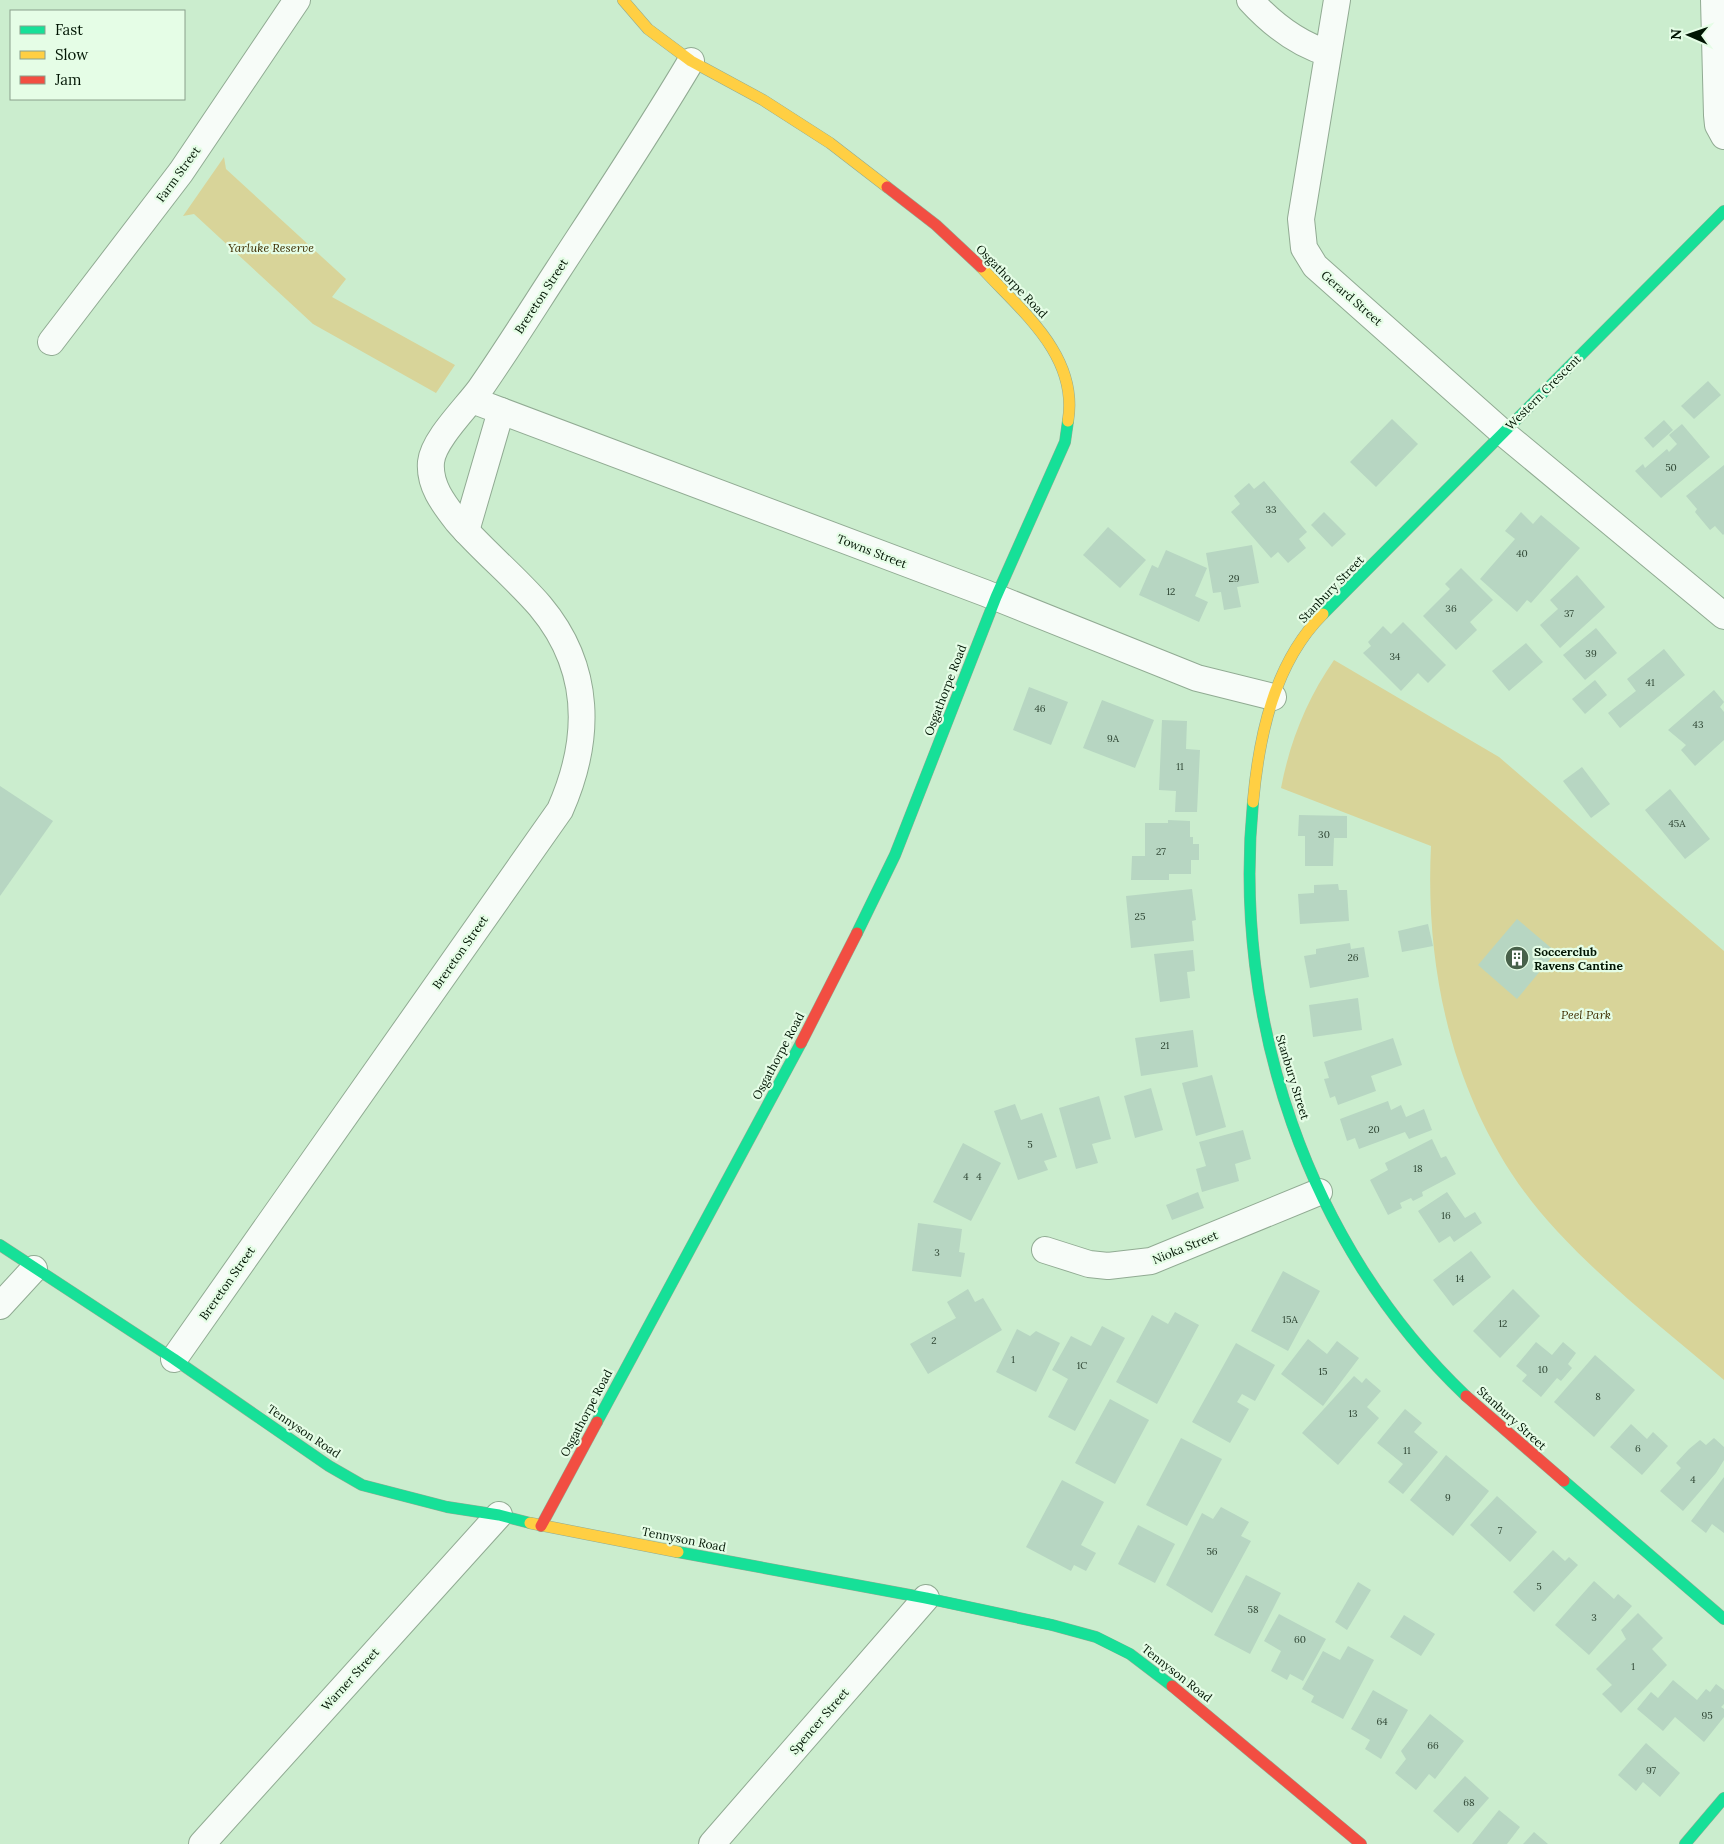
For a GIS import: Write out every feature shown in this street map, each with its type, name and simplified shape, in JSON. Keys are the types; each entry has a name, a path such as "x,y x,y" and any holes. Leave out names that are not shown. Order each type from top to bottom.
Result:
{"street":[{"name":"Farm Street","path":"51,342 181,172 297,0"},
{"name":"Osgathorpe Road","path":"542,1526 836,979 895,854 996,597 1065,442 1072,405 1067,376 1045,336 972,258 874,175 830,143 763,100 691,61 648,29 623,0"},
{"path":"1250,0 1268,19 1313,48 1328,53"},
{"name":"Gerard Street","path":"1337,0 1301,219 1304,248 1315,266 1502,432"},
{"path":"1714,0 1717,115 1718,125 1724,136"},
{"name":"Brereton Street","path":"174,1359 554,818 569,789 578,764 582,735 582,712 576,673 568,651 556,628 540,606 466,531 444,505 436,489 431,463 436,447 472,400 650,130 691,61"},
{"name":"Western Crescent","path":"1724,211 1502,432 1724,616"},
{"name":"Towns Street","path":"472,400 996,597 1197,678 1273,698"},
{"path":"466,531 501,411"},
{"name":"Stanbury Street","path":"1502,432 1315,622 1291,658 1273,698 1259,761 1252,815 1249,901 1253,966 1269,1054 1283,1100 1319,1192 1335,1224 1390,1311 1439,1369 1491,1419 1724,1619"},
{"name":"Nioka Street","path":"1045,1250 1089,1264 1108,1266 1151,1261 1319,1192"},
{"name":"Tennyson Road","path":"0,1245 174,1359 329,1466 362,1485 447,1507 499,1515 542,1526 926,1598 1052,1625 1096,1637 1130,1654 1173,1686 1361,1844"},
{"path":"0,1306 34,1269"},
{"name":"Warner Street","path":"202,1844 499,1515"},
{"name":"Spencer Street","path":"712,1844 926,1598"},
{"path":"1685,1844 1724,1798"}],"green space":[{"name":"Yarluke Reserve","path":"224,157 226,169 346,279 332,297 455,365 436,393 313,324 194,214 183,216"},
{"name":"Peel Park","path":"1334,660 1499,757 1724,951 1724,1380 1597,1271 1557,1231 1523,1191 1495,1147 1473,1100 1455,1052 1442,1001 1434,950 1430,898 1431,846 1281,788 1289,754 1301,721 1324,675"}],"building":[{"path":"1708,381 1721,395 1694,419 1681,406"},
{"path":"1392,419 1418,444 1376,487 1350,462"},
{"path":"1664,420 1673,430 1653,448 1644,438"},
{"path":"1682,424 1710,457 1661,498 1635,471 1643,464 1645,468 1667,449 1669,452 1677,444 1669,435"},
{"path":"1724,465 1723,535 1715,526 1710,530 1695,512 1697,509 1686,496"},
{"path":"1264,481 1307,532 1299,539 1306,548 1288,563 1278,552 1271,558 1231,512 1240,504 1234,496 1249,483 1254,489"},
{"path":"1324,512 1346,534 1332,547 1311,525"},
{"path":"1521,512 1533,524 1541,515 1580,548 1531,603 1527,600 1517,612 1480,579 1515,539 1505,531"},
{"path":"1108,527 1146,560 1120,588 1083,555"},
{"path":"1252,545 1259,583 1237,587 1241,607 1224,610 1221,592 1213,593 1206,553"},
{"path":"1166,550 1207,568 1195,596 1208,602 1199,622 1139,595 1152,565 1158,568"},
{"path":"1461,568 1493,600 1470,622 1477,630 1456,650 1423,616 1450,589 1445,584"},
{"path":"1577,575 1605,607 1560,648 1540,625 1558,609 1550,600"},
{"path":"1403,622 1446,665 1428,683 1418,673 1401,691 1363,653 1371,646 1368,642 1383,626 1391,634"},
{"path":"1596,628 1617,653 1585,680 1563,655"},
{"path":"1526,643 1543,662 1509,691 1492,671"},
{"path":"1664,649 1685,675 1620,728 1608,713 1636,691 1627,679"},
{"path":"1595,680 1607,695 1585,714 1572,699"},
{"path":"1029,687 1068,702 1051,745 1013,730"},
{"path":"1714,690 1724,702 1720,707 1724,712 1724,740 1695,766 1681,750 1686,745 1668,730"},
{"path":"1102,700 1154,720 1135,768 1083,748"},
{"path":"1162,720 1187,721 1186,749 1200,750 1197,812 1175,812 1176,791 1159,790"},
{"path":"1582,767 1610,804 1591,818 1563,781"},
{"path":"0,786 53,821 0,896"},
{"path":"1670,789 1710,839 1685,859 1645,810"},
{"path":"1299,815 1347,816 1347,838 1334,838 1333,866 1305,866 1305,836 1298,836"},
{"path":"1168,820 1190,821 1190,837 1193,837 1193,844 1199,844 1199,860 1191,860 1191,874 1169,874 1169,880 1131,880 1132,856 1145,856 1145,823 1168,823"},
{"path":"1338,884 1339,890 1347,890 1349,921 1300,924 1298,894 1314,893 1314,885"},
{"path":"1192,889 1196,920 1192,921 1194,941 1131,948 1126,896"},
{"name":"Soccerclub Ravens Cantine","path":"1517,919 1556,952 1517,999 1478,965"},
{"path":"1428,924 1433,946 1402,952 1398,931"},
{"path":"1350,943 1351,949 1364,947 1369,977 1310,988 1304,956 1316,954 1316,949"},
{"path":"1193,950 1195,971 1187,972 1190,998 1160,1002 1154,954"},
{"path":"1358,998 1362,1030 1313,1037 1309,1005"},
{"path":"1193,1030 1198,1067 1141,1076 1135,1038"},
{"path":"1393,1038 1402,1065 1371,1076 1376,1091 1338,1105 1335,1096 1330,1098 1324,1079 1329,1078 1324,1062"},
{"path":"1212,1075 1226,1127 1196,1136 1182,1083"},
{"path":"1151,1088 1163,1130 1135,1138 1124,1096"},
{"path":"1099,1096 1111,1139 1092,1144 1098,1163 1076,1169 1059,1108"},
{"path":"1388,1101 1391,1110 1401,1105 1406,1117 1424,1109 1432,1130 1409,1139 1405,1132 1359,1149 1355,1138 1347,1141 1340,1119"},
{"path":"1015,1104 1021,1120 1042,1113 1057,1157 1044,1161 1048,1170 1018,1180 994,1111"},
{"path":"1243,1130 1251,1159 1235,1164 1239,1181 1202,1192 1196,1169 1206,1166 1199,1142"},
{"path":"1432,1139 1441,1158 1446,1156 1456,1174 1422,1192 1423,1196 1413,1201 1411,1198 1400,1203 1402,1208 1388,1215 1370,1180 1388,1170 1385,1163"},
{"path":"963,1143 1001,1163 971,1221 933,1202"},
{"path":"1198,1192 1204,1208 1172,1220 1166,1205"},
{"path":"1447,1192 1465,1218 1475,1212 1482,1223 1454,1242 1450,1236 1439,1243 1418,1211"},
{"path":"918,1223 962,1229 959,1252 965,1253 961,1277 912,1271"},
{"path":"1471,1251 1491,1277 1453,1306 1433,1280"},
{"path":"1283,1271 1320,1291 1288,1351 1251,1331"},
{"path":"968,1289 975,1302 983,1298 1002,1330 928,1374 910,1344 956,1318 947,1302"},
{"path":"1513,1289 1540,1316 1500,1358 1473,1331"},
{"path":"1175,1312 1199,1325 1157,1404 1116,1382 1152,1315 1168,1324"},
{"path":"1102,1326 1125,1338 1075,1431 1048,1417 1068,1379 1052,1370 1071,1336 1091,1346"},
{"path":"1017,1329 1030,1336 1036,1331 1060,1343 1036,1392 996,1372"},
{"path":"1308,1339 1327,1354 1337,1341 1359,1358 1323,1406 1281,1374"},
{"path":"1536,1342 1552,1355 1563,1342 1576,1353 1568,1364 1572,1368 1561,1381 1557,1378 1541,1397 1522,1381 1527,1375 1516,1366"},
{"path":"1236,1343 1275,1365 1255,1401 1242,1394 1237,1402 1249,1409 1230,1443 1192,1422"},
{"path":"1595,1355 1635,1390 1594,1437 1554,1402"},
{"path":"1354,1376 1362,1383 1366,1378 1381,1391 1367,1407 1379,1418 1338,1465 1302,1433"},
{"path":"1110,1399 1149,1420 1115,1484 1075,1463"},
{"path":"1405,1409 1422,1423 1414,1432 1438,1452 1403,1494 1388,1482 1403,1464 1377,1443"},
{"path":"1631,1424 1647,1439 1653,1432 1668,1446 1642,1475 1610,1447"},
{"path":"1181,1438 1222,1459 1187,1526 1146,1505"},
{"path":"1714,1438 1724,1447 1724,1460 1716,1473 1683,1511 1660,1491 1681,1468 1676,1463 1689,1449 1700,1440 1706,1445"},
{"path":"1446,1455 1489,1491 1453,1536 1410,1500"},
{"path":"1724,1477 1724,1533 1712,1524 1706,1533 1691,1521"},
{"path":"1062,1480 1104,1502 1081,1545 1096,1553 1086,1571 1074,1565 1071,1571 1026,1547"},
{"path":"1497,1496 1537,1532 1510,1562 1470,1525"},
{"path":"1221,1507 1249,1522 1241,1536 1251,1541 1212,1613 1166,1585 1202,1513 1213,1519"},
{"path":"1138,1525 1175,1544 1155,1583 1118,1564"},
{"path":"1553,1550 1565,1561 1569,1557 1578,1565 1534,1612 1513,1592"},
{"path":"1246,1575 1281,1593 1250,1654 1214,1635"},
{"path":"1594,1581 1614,1599 1618,1594 1632,1606 1589,1655 1555,1625"},
{"path":"1358,1582 1371,1590 1347,1630 1335,1622"},
{"path":"1638,1613 1663,1638 1652,1649 1667,1665 1621,1713 1602,1694 1612,1685 1596,1669 1626,1639 1621,1630"},
{"path":"1279,1614 1326,1639 1303,1681 1290,1674 1287,1680 1271,1671 1281,1651 1264,1641"},
{"path":"1404,1615 1435,1634 1421,1656 1390,1637"},
{"path":"1348,1646 1374,1660 1343,1719 1311,1702 1314,1696 1302,1689 1323,1651 1340,1660"},
{"path":"1673,1680 1697,1700 1706,1689 1710,1692 1716,1684 1724,1690 1724,1704 1721,1707 1724,1709 1724,1717 1704,1742 1675,1717 1663,1731 1637,1709 1651,1692 1658,1698"},
{"path":"1373,1690 1408,1710 1381,1759 1365,1749 1370,1740 1351,1729"},
{"path":"1430,1714 1464,1741 1435,1779 1429,1774 1416,1790 1395,1773 1406,1759 1401,1751"},
{"path":"1646,1743 1680,1773 1660,1797 1643,1782 1636,1791 1618,1775"},
{"path":"1465,1776 1489,1798 1458,1833 1433,1811"},
{"path":"1499,1810 1520,1827 1507,1844 1472,1844"},
{"path":"1534,1832 1548,1844 1523,1844"}],"traffic: fast":[{"path":"1323,614 1724,211"},
{"path":"857,933 895,855 996,597 1065,442 1068,421"},
{"path":"1253,802 1250,883 1255,965 1269,1045 1292,1123 1323,1199 1363,1270 1410,1336 1466,1396"},
{"path":"597,1422 801,1043"},
{"path":"0,1245 174,1359 329,1466 362,1485 447,1507 499,1515 530,1523"},
{"path":"1564,1481 1724,1619"},
{"path":"678,1552 926,1598 1052,1625 1096,1637 1130,1654 1172,1686"},
{"path":"1685,1844 1724,1798"}],"traffic: slow":[{"path":"623,0 648,29 691,61 763,100 830,143 887,187"},
{"path":"981,267 1029,318 1044,336 1056,355 1065,375 1069,397 1068,421"},
{"path":"1253,802 1260,752 1272,702 1292,655 1306,633 1323,614"},
{"path":"530,1523 678,1552"}],"traffic: jam":[{"path":"887,187 936,225 981,267"},
{"path":"801,1043 857,933"},
{"path":"1466,1396 1564,1481"},
{"path":"541,1526 597,1422"},
{"path":"1172,1686 1361,1844"}],"place":[{"name":"Soccerclub Ravens Cantine","path":"1517,958"}]}
